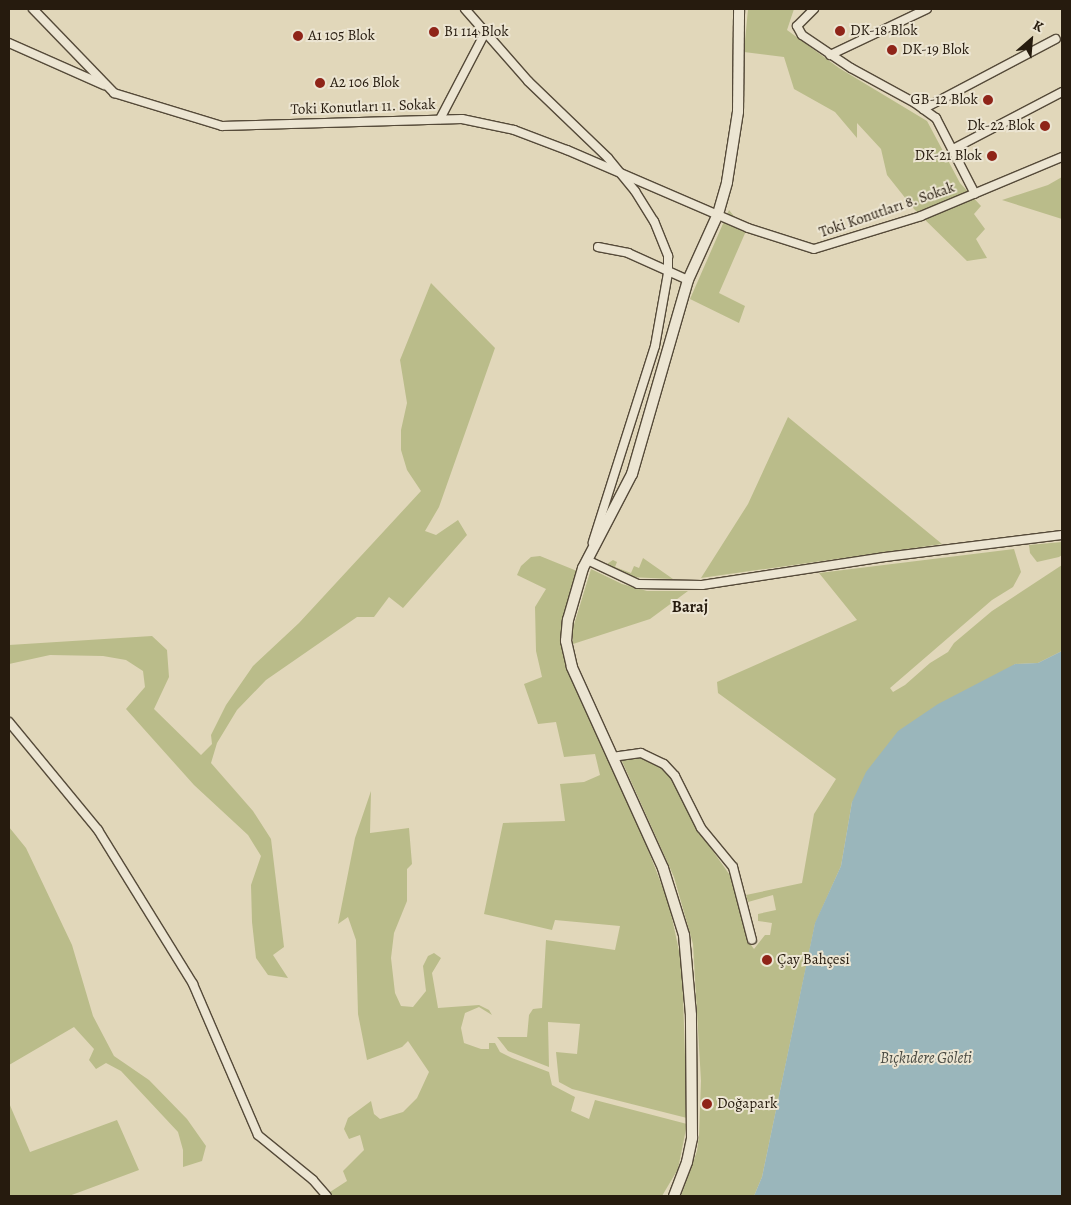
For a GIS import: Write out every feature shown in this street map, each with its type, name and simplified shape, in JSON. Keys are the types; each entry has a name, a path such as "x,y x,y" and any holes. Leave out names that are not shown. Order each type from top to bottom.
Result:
{"street":[{"name":"Toki Konutları 11. Sokak","path":"33,9 114,93 222,126 462,119 514,130 718,214"},
{"path":"465,9 486,31 528,82 621,174 654,220 668,256 668,273 661,317 644,384 575,592 566,641 572,667 664,868 684,935 691,1015 692,1138 686,1167 674,1196"},
{"path":"587,560 616,511 632,474 688,280 718,214 736,132 739,9"},
{"path":"814,9 798,26 802,35 830,55 936,118 976,194"},
{"path":"830,55 928,9"},
{"path":"440,119 486,31"},
{"path":"923,109 1056,39"},
{"path":"9,43 108,87"},
{"path":"953,149 1062,92"},
{"name":"Toki Konutları 8. Sokak","path":"718,214 748,228 814,249 921,216 1062,157"},
{"path":"598,248 628,253 668,273 688,280"},
{"path":"587,560 638,584 702,585 885,556 1062,535"},
{"path":"9,722 98,830 173,951 206,1009 258,1135 313,1180 327,1196"},
{"path":"612,756 641,753 664,764 675,776 701,828 733,867 752,940"}],"green space":[{"path":"748,9 794,9 787,30 839,68 927,121 960,183 981,206 974,214 985,229 976,239 987,258 967,261 914,209 887,175 881,149 857,123 857,138 835,112 794,89 784,57 744,52"},
{"path":"1062,177 1062,219 1002,200 1048,185"},
{"path":"729,210 746,231 719,293 745,306 739,323 690,299"},
{"path":"431,283 495,348 439,507 425,531 436,535 458,520 467,535 403,608 389,597 374,617 357,617 266,680 237,710 217,743 211,763 253,811 271,839 284,947 273,955 288,978 268,975 256,958 252,922 251,885 261,856 248,835 194,785 126,709 145,687 143,671 126,660 103,656 50,655 9,664 9,645 152,636 167,650 169,677 154,709 201,755 212,744 211,735 226,705 253,666 299,623 421,491 407,470 401,450 401,430 407,403 400,360"},
{"path":"788,417 942,544 701,578 748,504"},
{"path":"1062,542 1062,555 1059,557 1037,562 1030,553 1029,545"},
{"path":"1014,549 1021,572 1013,587 992,600 890,688 893,692 905,685 930,663 948,652 954,643 992,611 1062,565 1062,651 1038,663 1015,664 852,802 841,866 815,924 762,1177 754,1196 681,1196 697,1151 699,1136 701,1081 693,944 674,877 621,759 641,757 663,767 671,776 703,837 734,881 748,941 754,949 765,935 770,935 772,923 758,921 758,914 776,910 773,895 748,902 746,895 802,883 814,814 836,779 718,693 717,682 857,620 819,573"},
{"path":"540,556 577,571 563,624 565,664 644,839 669,904 682,965 687,1118 572,1089 559,1082 556,1052 577,1054 580,1024 548,1022 549,1067 508,1051 497,1037 527,1037 529,1015 533,1009 542,1008 546,940 615,950 620,926 555,920 552,930 484,914 503,823 565,821 560,784 584,782 600,775 595,754 564,757 556,722 538,724 524,684 542,677 536,651 535,607 546,589 517,575 521,566 531,557"},
{"path":"643,558 673,579 629,577 607,564 613,560 617,562 615,567 631,573 634,566 639,568"},
{"path":"591,569 622,584 647,591 688,591 650,619 573,644 573,628"},
{"path":"371,791 370,833 409,828 412,864 407,869 407,901 394,933 391,958 395,993 401,1006 413,1007 426,991 423,966 428,956 434,953 441,958 432,973 438,1008 479,1005 489,1010 492,1015 479,1007 465,1013 461,1028 464,1043 481,1049 489,1049 489,1043 495,1043 500,1052 549,1072 552,1085 575,1097 571,1111 589,1119 595,1100 687,1124 678,1169 662,1196 332,1196 330,1192 347,1181 343,1171 364,1150 360,1135 349,1139 344,1129 348,1118 371,1101 374,1114 380,1119 403,1112 417,1098 429,1072 408,1041 402,1047 367,1060 358,1014 356,940 348,917 338,924 355,838"},
{"path":"9,827 26,848 72,945 93,1016 114,1056 149,1080 187,1119 206,1146 202,1161 183,1167 183,1150 178,1132 121,1071 106,1063 96,1069 89,1060 94,1049 74,1027 9,1065"},
{"path":"9,1103 30,1152 117,1120 139,1170 69,1196 9,1196"}],"water":[{"name":"Bıçkıdere Göleti","path":"1062,651 1062,1196 754,1196 762,1177 815,923 841,866 852,802 866,772 898,731 938,704 1015,664 1038,663"}],"place":[{"name":"DK-18 Blok","path":"840,31"},
{"name":"B1 114 Blok","path":"434,32"},
{"name":"A1 105 Blok","path":"298,36"},
{"name":"DK-19 Blok","path":"892,50"},
{"name":"A2 106 Blok","path":"320,83"},
{"name":"GB-12 Blok","path":"988,100"},
{"name":"Dk-22 Blok","path":"1045,126"},
{"name":"DK-21 Blok","path":"992,156"},
{"name":"Çay Bahçesi","path":"767,960"},
{"name":"Doğapark","path":"707,1104"}],"district":[{"name":"Baraj","path":"690,607"}]}
